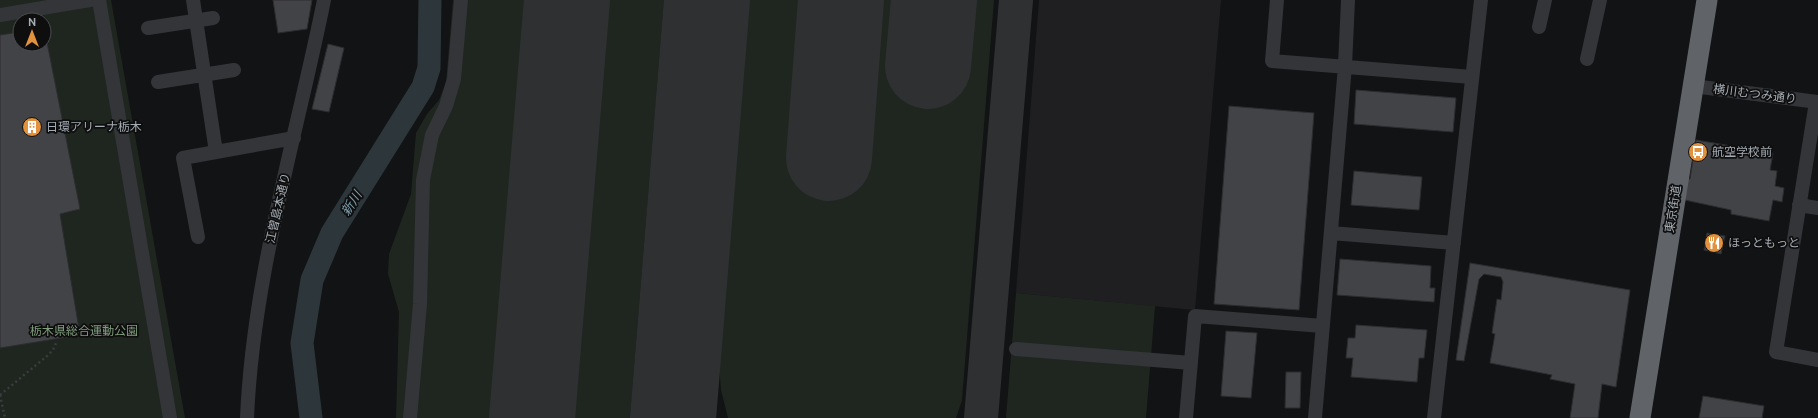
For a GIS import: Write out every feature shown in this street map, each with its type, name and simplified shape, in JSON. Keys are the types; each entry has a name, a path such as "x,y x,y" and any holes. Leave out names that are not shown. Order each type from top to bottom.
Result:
{"highway":[{"name":"東京街道","path":"1640,418 1707,0"}],"street":[{"path":"0,15 90,0"},
{"path":"99,0 170,418"},
{"path":"193,0 216,152"},
{"name":"江曽島本通り","path":"247,418 254,333 264,274 324,0"},
{"path":"410,418 420,304 422,180 432,135 446,106 454,79 461,0"},
{"path":"1277,0 1272,61 1472,77"},
{"path":"1315,418 1345,66 1348,0"},
{"path":"1434,418 1481,0"},
{"path":"1539,27 1545,0"},
{"path":"1587,59 1600,0"},
{"path":"148,28 213,18"},
{"path":"158,82 234,70"},
{"name":"横川むつみ通り","path":"1692,86 1817,102"},
{"path":"1817,102 1776,352 1818,360"},
{"path":"198,238 184,158 294,138"},
{"path":"1799,205 1818,208"},
{"path":"1331,233 1454,243"},
{"path":"1186,418 1195,316 1323,326"},
{"path":"1016,349 1191,363"}],"path":[{"path":"5,418 0,395 47,356 56,344"}],"shaded area":[{"path":"1039,0 1221,0 1195,310 1016,293"}],"green space":[{"name":"栃木県総合運動公園","path":"0,0 111,0 185,418 0,418"},
{"path":"453,0 664,0 630,418 396,418 399,312 388,274 389,254 411,194 416,133 427,114 439,100 446,82"},
{"path":"749,0 994,0 962,400 956,418 728,418 721,390 719,365"},
{"path":"1016,293 1155,306 1146,418 1006,418"}],"building":[{"path":"273,0 312,0 307,29 278,33"},
{"name":"日環アリーナ栃木","path":"12,33 12,52 49,52 80,209 60,214 80,335 0,348 0,35"},
{"path":"328,44 344,48 329,112 312,109"},
{"path":"1356,90 1456,98 1453,132 1354,124"},
{"path":"1229,106 1314,113 1299,310 1214,304"},
{"path":"1696,140 1773,153 1770,170 1777,171 1775,186 1784,188 1782,202 1773,200 1769,221 1731,214 1731,210 1685,200 1687,179 1690,179"},
{"path":"1354,171 1422,177 1419,210 1351,205"},
{"name":"ほっともっと","path":"1707,233 1725,236 1721,254 1704,250"},
{"path":"1340,259 1431,266 1430,288 1435,288 1434,302 1337,295"},
{"path":"1470,263 1630,290 1616,387 1602,384 1598,418 1570,418 1575,384 1550,379 1552,375 1490,363 1495,334 1492,333 1497,299 1501,300 1503,282 1501,277 1484,274 1479,279 1464,361 1456,360"},
{"path":"1356,325 1427,330 1424,358 1419,358 1417,382 1351,377 1353,358 1346,358 1348,338 1355,338"},
{"path":"1226,331 1257,333 1251,398 1221,396"},
{"path":"1286,372 1301,372 1300,408 1285,408"},
{"path":"1703,396 1764,406 1762,418 1699,418"}],"waterway":[{"name":"新川","path":"311,418 302,343 312,280 332,233 423,87 429,68 430,0"}],"taxiway":[{"path":"981,418 1016,0"}],"runway":[{"path":"532,418 567,0"},
{"path":"673,418 707,0"},
{"path":"829,158 841,0"},
{"path":"928,66 934,0"}],"place":[{"name":"日環アリーナ栃木","path":"32,127"},
{"name":"航空学校前","path":"1698,152"},
{"name":"ほっともっと","path":"1714,243"}]}
